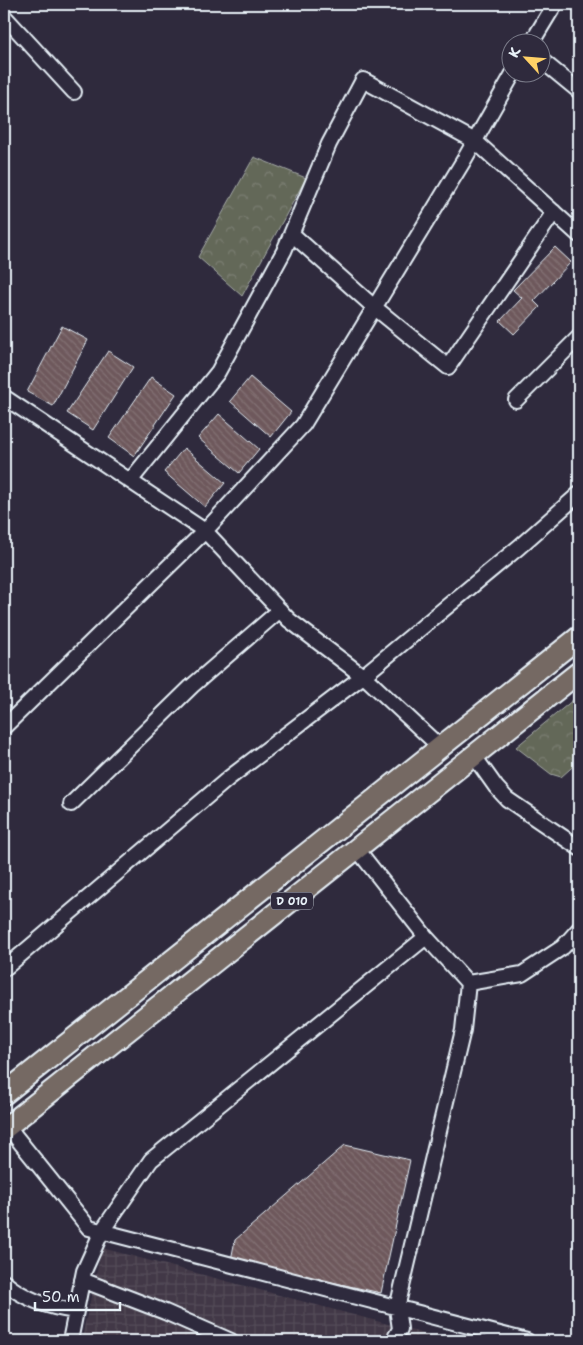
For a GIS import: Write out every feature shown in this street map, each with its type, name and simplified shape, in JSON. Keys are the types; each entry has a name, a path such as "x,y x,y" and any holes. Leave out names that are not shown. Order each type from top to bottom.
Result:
{"highway":[{"name":"D 010","path":"4,1094 579,637"},
{"name":"D 010","path":"5,1126 579,672"}],"street":[{"path":"538,32 555,4"},
{"path":"4,16 74,92"},
{"path":"550,65 576,82"},
{"path":"130,481 218,372 292,234 329,144 363,80 475,141 579,235"},
{"path":"4,727 205,531 303,425 475,141 508,82"},
{"path":"292,234 374,307 448,367 554,212"},
{"path":"516,400 579,336"},
{"path":"4,397 205,531 289,620 363,676 440,747"},
{"path":"4,969 230,778 363,676 519,547 579,494"},
{"path":"71,804 192,686 280,610"},
{"path":"474,756 507,799 579,848"},
{"path":"357,849 426,938 468,983 463,1030 397,1308 400,1329 393,1341"},
{"path":"468,983 522,974 563,947 579,929"},
{"path":"72,1340 84,1271 102,1231 151,1160 426,938"},
{"path":"5,1126 89,1228 527,1341"},
{"path":"82,1280 165,1312 230,1341"},
{"path":"4,1282 34,1301 56,1309 76,1311"}],"shaded area":[{"path":"102,1248 444,1339 442,1341 81,1341"}],"green space":[{"path":"254,157 306,178 242,296 198,257"},
{"path":"579,695 579,761 561,777 551,774 516,747"}],"building":[{"path":"555,247 571,262 534,301 540,307 514,334 500,321 522,298 513,290"},
{"path":"62,326 88,340 53,406 27,392"},
{"path":"108,351 133,367 93,430 67,413"},
{"path":"151,377 176,394 134,456 109,438"},
{"path":"250,377 291,412 271,437 230,401"},
{"path":"219,414 259,449 239,473 198,438"},
{"path":"184,448 225,483 205,507 164,472"},
{"path":"345,1145 410,1160 381,1293 231,1260 235,1240"}]}
